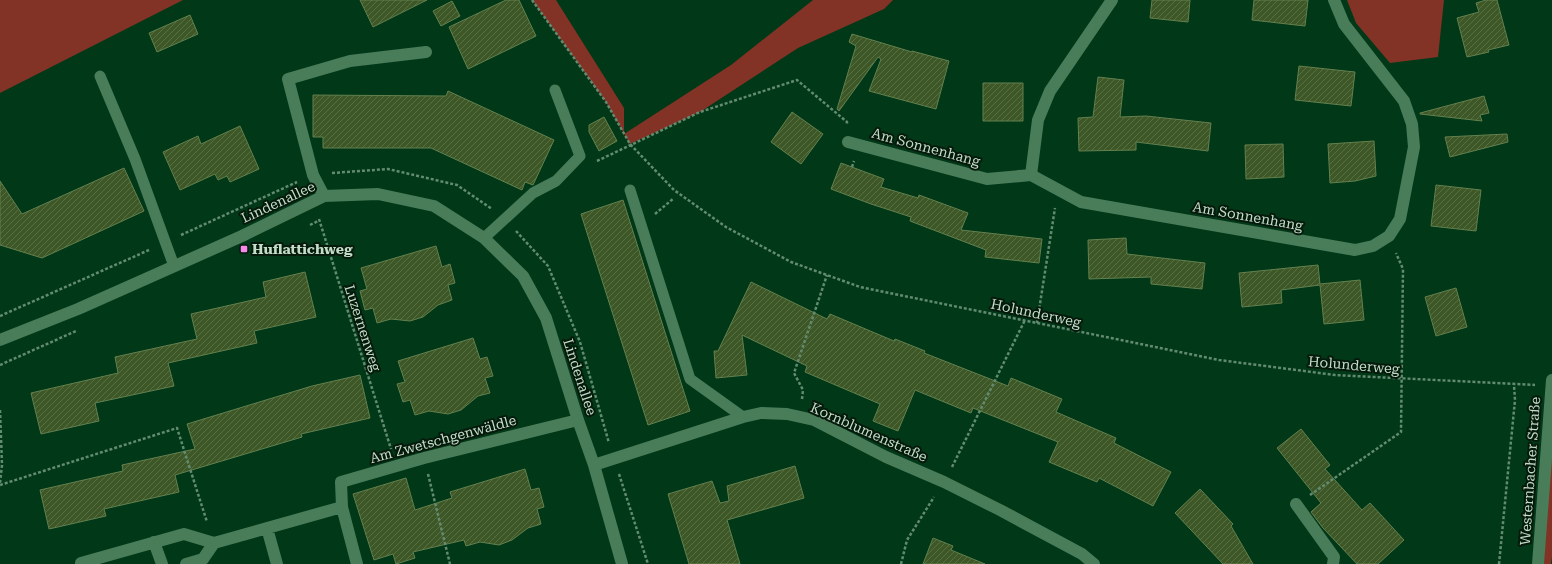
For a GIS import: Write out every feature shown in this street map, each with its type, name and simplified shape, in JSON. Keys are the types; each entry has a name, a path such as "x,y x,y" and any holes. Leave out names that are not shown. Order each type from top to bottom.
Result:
{"street":[{"path":"1031,175 1038,120 1050,91 1112,0"},
{"name":"Am Sonnenhang","path":"848,142 987,179 1031,175 1081,202 1355,250 1373,246 1389,236 1400,219 1414,147 1412,124 1404,101 1344,24 1334,0"},
{"path":"324,196 313,175 288,79 350,61 426,52"},
{"name":"Lindenallee","path":"0,340 78,309 242,236 324,196 378,194 434,206 484,238 523,276 546,318 578,420 594,465 622,564"},
{"name":"Westernbacher Straße","path":"1538,564 1552,380"},
{"name":"Kornblumenstraße","path":"594,465 743,417 762,413 787,414 814,420 886,457 944,482 1082,554 1094,564"},
{"name":"Am Zwetschgenwäldle","path":"356,564 342,507 341,482 424,458 578,420"},
{"path":"1296,504 1334,557 1333,564"},
{"path":"81,563 184,534 214,543 342,507"},
{"path":"267,528 277,564"},
{"path":"154,542 162,564"},
{"path":"186,564 203,559 214,543"}],"lane":[{"path":"100,76 135,159 164,243 174,266"},
{"path":"484,238 533,192 556,181 580,156 555,90"},
{"path":"630,190 690,380 743,417"}],"path":[{"name":"Holunderweg","path":"532,0 606,102 630,144 674,190 726,227 790,262 860,287 1219,360 1335,375 1514,385 1515,400 1499,564"},
{"path":"630,144 700,112 797,80 847,122 848,142"},
{"path":"0,316 313,175 388,169 457,185 504,218 548,266 580,342 614,458 648,564"},
{"path":"1038,323 1058,190"},
{"name":"Luzernenweg","path":"324,196 318,221 397,466"},
{"path":"641,226 674,198"},
{"path":"1296,504 1401,432 1402,269 1389,236"},
{"path":"801,417 803,390 794,374 827,275"},
{"path":"901,564 907,540 944,482 1025,320"},
{"path":"0,410 2,465 0,484 177,428 214,543"},
{"path":"424,458 450,564"}],"shaded area":[{"path":"0,0 183,0 0,93"},
{"path":"532,0 556,0 624,108 624,134 606,102"},
{"path":"813,0 893,0 884,9 798,48 700,112 630,144 624,134 731,65"},
{"path":"1347,0 1444,0 1438,57 1390,63 1356,23"},
{"path":"1552,380 1552,557 1551,564 1538,564"}],"building":[{"path":"360,0 427,0 373,27"},
{"path":"506,0 519,0 536,36 468,69 449,27"},
{"path":"1152,0 1190,0 1188,22 1150,18"},
{"path":"1254,0 1308,0 1305,26 1252,20"},
{"path":"1486,0 1497,0 1509,45 1488,50 1489,52 1467,57 1457,18 1479,12 1476,3"},
{"path":"452,1 460,16 441,26 433,11"},
{"path":"190,15 198,34 157,52 149,33"},
{"path":"852,34 912,52 949,61 936,109 869,91 881,59 878,57 839,111 837,109 856,46 849,42"},
{"path":"1299,66 1355,72 1351,106 1295,100"},
{"path":"1098,77 1124,80 1120,117 1146,116 1211,123 1208,151 1136,142 1136,150 1079,151 1078,118 1093,117"},
{"path":"983,83 1023,83 1023,121 983,121"},
{"path":"448,91 554,140 533,185 525,182 522,190 431,148 323,148 323,137 313,137 313,95 446,96"},
{"path":"1484,96 1489,113 1480,115 1482,121 1420,114 1420,113"},
{"path":"792,112 823,134 801,164 771,142"},
{"path":"604,117 617,141 599,151 589,132 589,125"},
{"path":"240,126 259,169 230,182 227,176 218,180 215,174 180,190 163,152 198,136 201,144"},
{"path":"1507,134 1508,142 1450,157 1445,137"},
{"path":"1374,141 1376,176 1355,181 1330,183 1328,144"},
{"path":"1283,144 1284,177 1246,179 1245,145"},
{"path":"841,163 884,179 881,187 918,198 919,195 968,213 961,230 1042,239 1039,263 985,257 986,250 910,221 911,217 831,189"},
{"path":"124,168 144,211 42,258 0,245 0,181 22,214"},
{"path":"1436,185 1481,190 1476,231 1431,226"},
{"path":"623,200 690,411 648,425 581,214"},
{"path":"1126,238 1127,254 1205,263 1202,289 1151,284 1151,277 1089,279 1088,240"},
{"path":"436,246 442,267 450,264 455,283 448,285 452,300 438,305 423,317 410,321 391,319 377,323 373,308 365,310 360,291 367,289 361,268"},
{"path":"1318,265 1320,284 1360,280 1364,320 1324,324 1320,285 1281,290 1282,303 1242,307 1239,273"},
{"path":"305,272 316,317 254,331 257,343 168,363 174,386 95,403 99,421 41,434 31,393 118,373 115,357 197,339 191,314 266,297 263,282"},
{"path":"751,282 827,319 830,314 894,341 895,339 925,351 924,353 1008,386 1011,378 1062,399 1056,412 1116,438 1114,443 1171,472 1153,506 1099,478 1097,482 1049,462 1058,442 973,408 971,413 915,390 898,431 873,421 880,404 805,372 807,366 742,335 747,375 716,378 714,351 718,351"},
{"path":"1456,288 1467,327 1436,336 1425,297"},
{"path":"473,338 480,359 487,357 493,376 485,378 490,393 478,396 461,410 448,414 429,411 415,415 410,400 403,402 397,384 405,382 398,361"},
{"path":"360,375 370,418 301,434 302,437 175,475 179,492 104,509 106,516 49,529 40,490 123,471 122,465 195,449 187,424 312,386"},
{"path":"1301,429 1330,465 1325,469 1362,510 1370,503 1404,540 1378,564 1357,564 1323,528 1311,512 1321,503 1277,448"},
{"path":"795,466 804,498 727,520 740,564 689,564 668,494 712,481 720,503 729,501 727,486"},
{"path":"525,469 531,490 539,488 544,507 537,509 541,524 528,528 512,540 499,545 480,542 466,546 464,540 413,552 415,558 396,564 393,554 374,560 353,494 406,478 415,510 452,498 450,492"},
{"path":"1200,489 1233,524 1231,526 1253,564 1223,564 1175,513"},
{"path":"933,538 953,546 951,550 985,564 923,564"}],"place":[{"name":"Huflattichweg","path":"244,249"}]}
